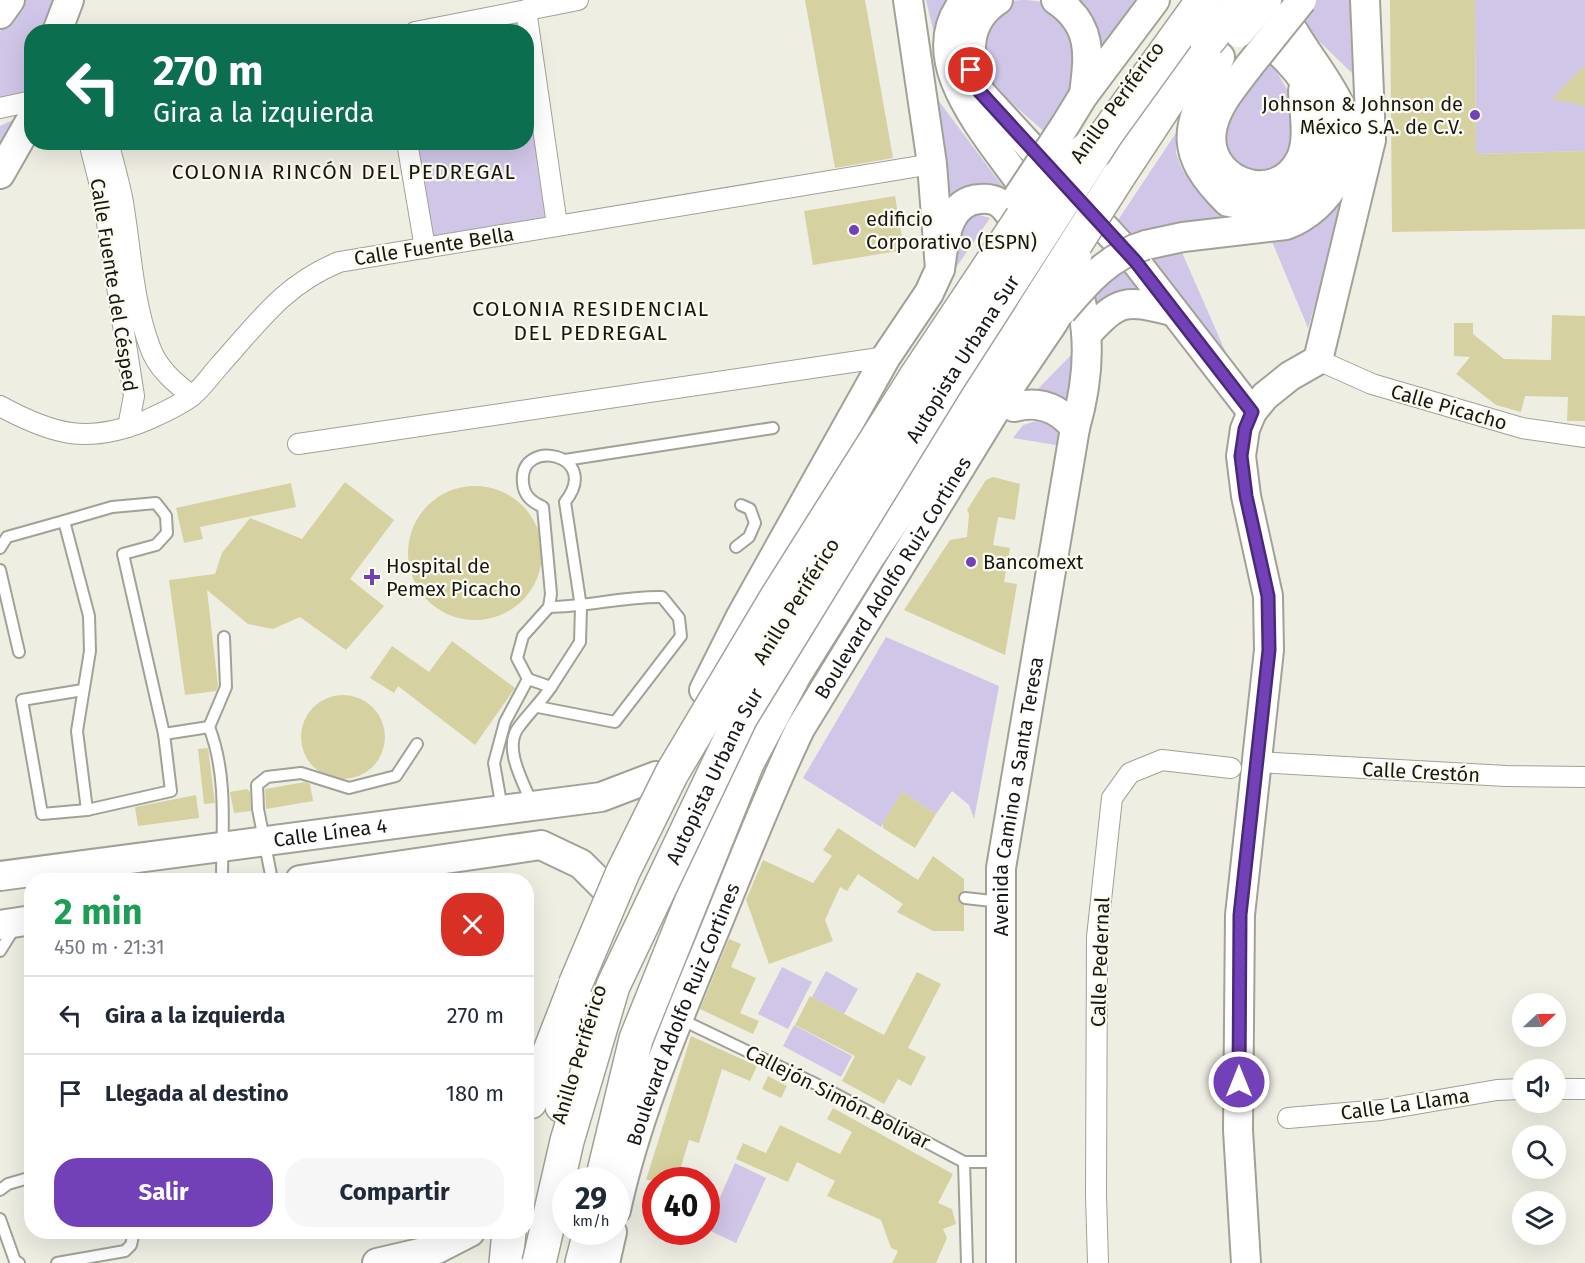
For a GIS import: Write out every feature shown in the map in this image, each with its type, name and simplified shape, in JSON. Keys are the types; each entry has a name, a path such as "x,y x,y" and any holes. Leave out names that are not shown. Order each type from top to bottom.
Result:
{"highway":[{"name":"Autopista Urbana Sur","path":"579,1167 589,1113 649,945 762,710 896,489 1007,316 1226,0"},
{"name":"Anillo Periférico","path":"605,1167 636,1039 747,763 795,673 868,556 1048,316 1123,176 1214,49 1242,0"},
{"name":"Anillo Periférico","path":"534,1219 578,1041 605,968 741,689 1085,135 1187,3"},
{"name":"Autopista Urbana Sur","path":"539,1263 567,1141 613,986 741,717 942,391 1085,135"},
{"path":"534,1092 575,985 623,872 672,773 778,595 915,378 1047,180 1085,135"},
{"path":"506,1263 508,1239"},
{"name":"Anillo Periférico","path":"523,1263 529,1239"},
{"path":"560,1263 563,1245"},
{"path":"582,1263 587,1245"}],"main road":[{"path":"0,14 10,0"},
{"path":"60,24 69,0"},
{"path":"908,0 932,164 940,269"},
{"name":"Avenida Camino a Santa Teresa","path":"965,0 951,22 948,43 953,80 969,109 1029,193 1063,253 1083,306 1087,334 1085,393 1075,428 1001,868 1001,1263"},
{"path":"998,0 988,7 976,22 969,44 971,70 980,92 1116,238 1252,412"},
{"path":"704,690 981,253 1085,135 1083,96 1090,53 1081,27 1065,6 1056,0"},
{"path":"1242,0 1294,32 1344,80 1359,102 1371,140"},
{"path":"1083,96 1187,3 1266,39 1302,77 1317,102 1326,130 1324,158 1317,176 1298,193 1270,205 1228,202 1208,182 1199,167 1190,138 1214,49 1239,33 1266,0"},
{"path":"1302,0 1221,104 1213,128 1214,149 1220,166 1232,178 1248,185 1277,182 1300,160 1305,147 1302,77"},
{"path":"1246,1263 1238,1130 1244,765 1269,639 1268,596 1246,496 1241,456 1245,429 1252,412 1265,396 1290,376 1318,360 1371,140 1365,0"},
{"name":"Boulevard Adolfo Ruiz Cortines","path":"626,1167 679,1019 776,778 826,682 1009,388 1048,316 1119,255 1146,245 1183,237 1286,225 1300,220 1322,204 1335,185 1344,164 1348,138 1343,112 1294,32"},
{"path":"918,60 980,144 1003,157"},
{"path":"0,174 24,132"},
{"path":"534,1082 540,1057 604,887 656,776 704,690 741,616 886,357 929,293 940,269 946,234 954,214 964,203 979,198 991,199 1002,204 1072,313 1075,323 1071,332 1014,407 795,763 751,844"},
{"path":"1087,334 1108,312 1121,305 1136,302 1172,310"},
{"path":"1014,407 1033,404 1052,408 1061,413 1075,428"},
{"name":"Calle Línea 4","path":"0,876 601,796 656,776"},
{"path":"348,873 541,845 581,864 604,887"},
{"path":"376,1263 437,1249 456,1239"},
{"path":"496,1263 498,1239"},
{"path":"605,1263 609,1245"}],"street":[{"path":"455,24 578,0"},
{"path":"526,10 528,24"},
{"path":"534,65 557,225"},
{"path":"0,108 24,103"},
{"name":"Calle Fuente del Césped","path":"92,150 122,268 150,349 160,367 174,383 192,396"},
{"name":"Calle Fuente del Césped","path":"110,150 122,195 122,268 134,396 128,428"},
{"path":"408,150 425,248"},
{"name":"Calle Fuente Bella","path":"0,406 42,425 78,435 101,435 128,428 163,413 192,396 271,307 311,273 339,262 932,164"},
{"path":"298,444 886,357"},
{"name":"Calle Picacho","path":"1318,360 1372,384 1522,428 1585,437"},
{"name":"Calle Pedernal","path":"1098,1263 1096,1207 1097,937 1112,798 1130,773 1151,762 1162,760 1244,765"},
{"name":"Calle Crestón","path":"1244,765 1585,777"},
{"name":"Calle La Llama","path":"1288,1118 1381,1110 1512,1089"},
{"path":"1566,1089 1585,1089"}],"lane":[{"path":"565,460 773,428"},
{"path":"532,805 514,759 513,739 518,728 538,707 551,687 580,642 580,607 565,502 573,492 575,481 573,470 565,460 555,455 543,455 532,460 525,469 522,481 525,492 532,501 543,507 551,594 549,607 523,636 517,658 528,679 551,687"},
{"path":"0,548 7,537 112,507 156,503 166,516 167,533 156,545 123,554 164,734 171,791 87,810 42,814 22,700 83,690"},
{"path":"736,547 749,537 755,523 750,509 741,506"},
{"path":"64,521 89,616 90,651 77,731 87,810"},
{"path":"0,570 19,652"},
{"path":"538,707 615,722 681,636 679,618 662,597 638,596 580,607 549,607"},
{"path":"222,873 223,806 217,747 209,727 226,687 224,637"},
{"path":"502,809 494,763 505,722 528,679"},
{"path":"505,722 518,728"},
{"path":"164,734 209,727"},
{"path":"271,873 258,809 257,785 267,777 301,773 349,788 396,776 417,744"},
{"path":"965,898 1001,902"},
{"path":"0,951 17,922"},
{"name":"Callejón Simón Bolívar","path":"679,1019 820,1086 964,1162 1000,1162"},
{"path":"964,1162 967,1263"},
{"path":"0,1190 8,1184 24,1179"},
{"path":"0,1219 15,1261 19,1263"},
{"path":"57,1263 125,1251 131,1245 132,1239"}],"shaded area":[{"path":"20,0 65,0 55,24 24,24 24,94 0,102 0,32"},
{"path":"926,0 949,0 937,24 936,42"},
{"path":"1075,0 1143,0 1104,53 1097,29"},
{"path":"1311,0 1353,0 1350,27 1353,74 1296,19"},
{"path":"1475,0 1585,0 1585,151 1476,154"},
{"path":"1037,1 1060,10 1071,28 1081,68 1046,133 987,82 978,37 1009,2"},
{"path":"520,19 521,24 492,24"},
{"path":"1268,57 1295,103 1299,134 1273,177 1226,162 1222,125"},
{"path":"938,100 1010,196 994,189 980,187 972,187 949,195"},
{"path":"534,110 550,221 431,242 415,150 534,150"},
{"path":"24,115 24,120 0,163 0,126"},
{"path":"1176,133 1176,153 1182,169 1204,198 1221,210 1251,217 1131,237 1118,220"},
{"path":"1350,185 1308,328 1271,239"},
{"path":"970,215 990,218 953,272 957,230"},
{"path":"1180,248 1237,378 1145,256"},
{"path":"1127,265 1148,291 1097,311 1089,291"},
{"path":"1073,353 1078,356 1069,409 1033,394"},
{"path":"1043,419 1060,432 1062,446 1013,438 1023,425"},
{"path":"886,637 999,686 974,819 969,805 952,791 936,814 902,792 881,827 803,778"},
{"path":"782,967 812,982 788,1029 758,1014"},
{"path":"826,971 858,989 844,1014 812,997"},
{"path":"794,1025 852,1056 841,1077 783,1046"},
{"path":"735,1163 766,1178 736,1243 720,1236 720,1197"}],"building":[{"path":"805,0 865,0 893,158 835,168"},
{"path":"1390,0 1475,0 1476,154 1585,151 1585,229 1392,232"},
{"path":"1585,65 1585,106 1552,99"},
{"name":"edificio Corporativo (ESPN)","path":"895,196 904,250 813,265 804,211"},
{"path":"1552,315 1585,316 1585,421 1567,421 1568,397 1525,396 1521,412 1496,405 1456,374 1470,357 1454,356 1454,323 1473,323 1473,334 1504,359 1551,360"},
{"name":"Bancomext","path":"993,477 1020,484 1015,520 998,517 993,545 1010,548 1004,582 1017,584 1005,655 904,610 950,540 967,537 969,514 967,510 986,480"},
{"path":"345,482 394,520 350,579 384,606 346,650 300,617 273,629 248,624 207,590 218,686 216,691 185,695 169,580 215,574 222,553 250,518 302,539"},
{"path":"291,483 296,507 200,527 203,539 184,543 176,508"},
{"path":"475,486 501,491 522,506 537,527 542,553 537,579 522,600 501,615 475,620 449,615 428,600 413,579 408,553 413,527 428,506 449,491"},
{"path":"452,641 515,688 475,745 398,686 394,693 370,678 392,646 429,672"},
{"path":"343,695 366,702 378,714 385,737 378,760 366,772 343,779 320,772 308,760 301,737 308,714 320,702"},
{"path":"208,748 215,803 204,804 198,749"},
{"path":"305,782 310,784 313,801 266,809 265,789"},
{"path":"247,789 250,792 251,811 234,813 230,792"},
{"path":"902,792 936,814 915,848 883,828 883,823"},
{"path":"196,795 199,818 138,826 135,807"},
{"path":"838,828 918,880 933,856 964,879 964,891 958,898 964,905 964,931 933,931 897,912 903,904 858,874 847,891 840,887 825,920 833,941 769,964 746,900 763,860 813,883 832,856 823,850"},
{"path":"729,939 741,944 731,967 756,978 740,1013 759,1021 753,1034 700,1009"},
{"path":"917,972 941,984 908,1048 926,1057 911,1086 898,1079 884,1104 842,1081 855,1056 795,1025 810,996 884,1035"},
{"path":"691,1036 757,1066 750,1081 722,1069 699,1143 689,1140 681,1167 650,1167"},
{"path":"768,1076 787,1086 781,1098 762,1089"},
{"path":"833,1108 953,1174 938,1203 952,1209 956,1224 943,1229 947,1238 936,1263 892,1263 898,1251 891,1248 881,1220 827,1196 835,1181 797,1162 788,1182 736,1159 743,1143 766,1153 780,1125 840,1154 852,1132 827,1119"}],"place":[{"name":"Johnson & Johnson de México S.A. de C.V.","path":"1475,115"},
{"name":"edificio Corporativo (ESPN)","path":"854,230"},
{"name":"Bancomext","path":"971,562"},
{"name":"Hospital de Pemex Picacho","path":"372,577"}],"district":[{"name":"COLONIA RINCÓN DEL PEDREGAL","path":"344,172"},
{"name":"COLONIA RESIDENCIAL DEL PEDREGAL","path":"591,321"}],"route":[{"path":"971,70 980,92 1116,238 1252,412 1245,429 1241,456 1246,496 1268,596 1269,650 1240,915 1239,1082"}]}
